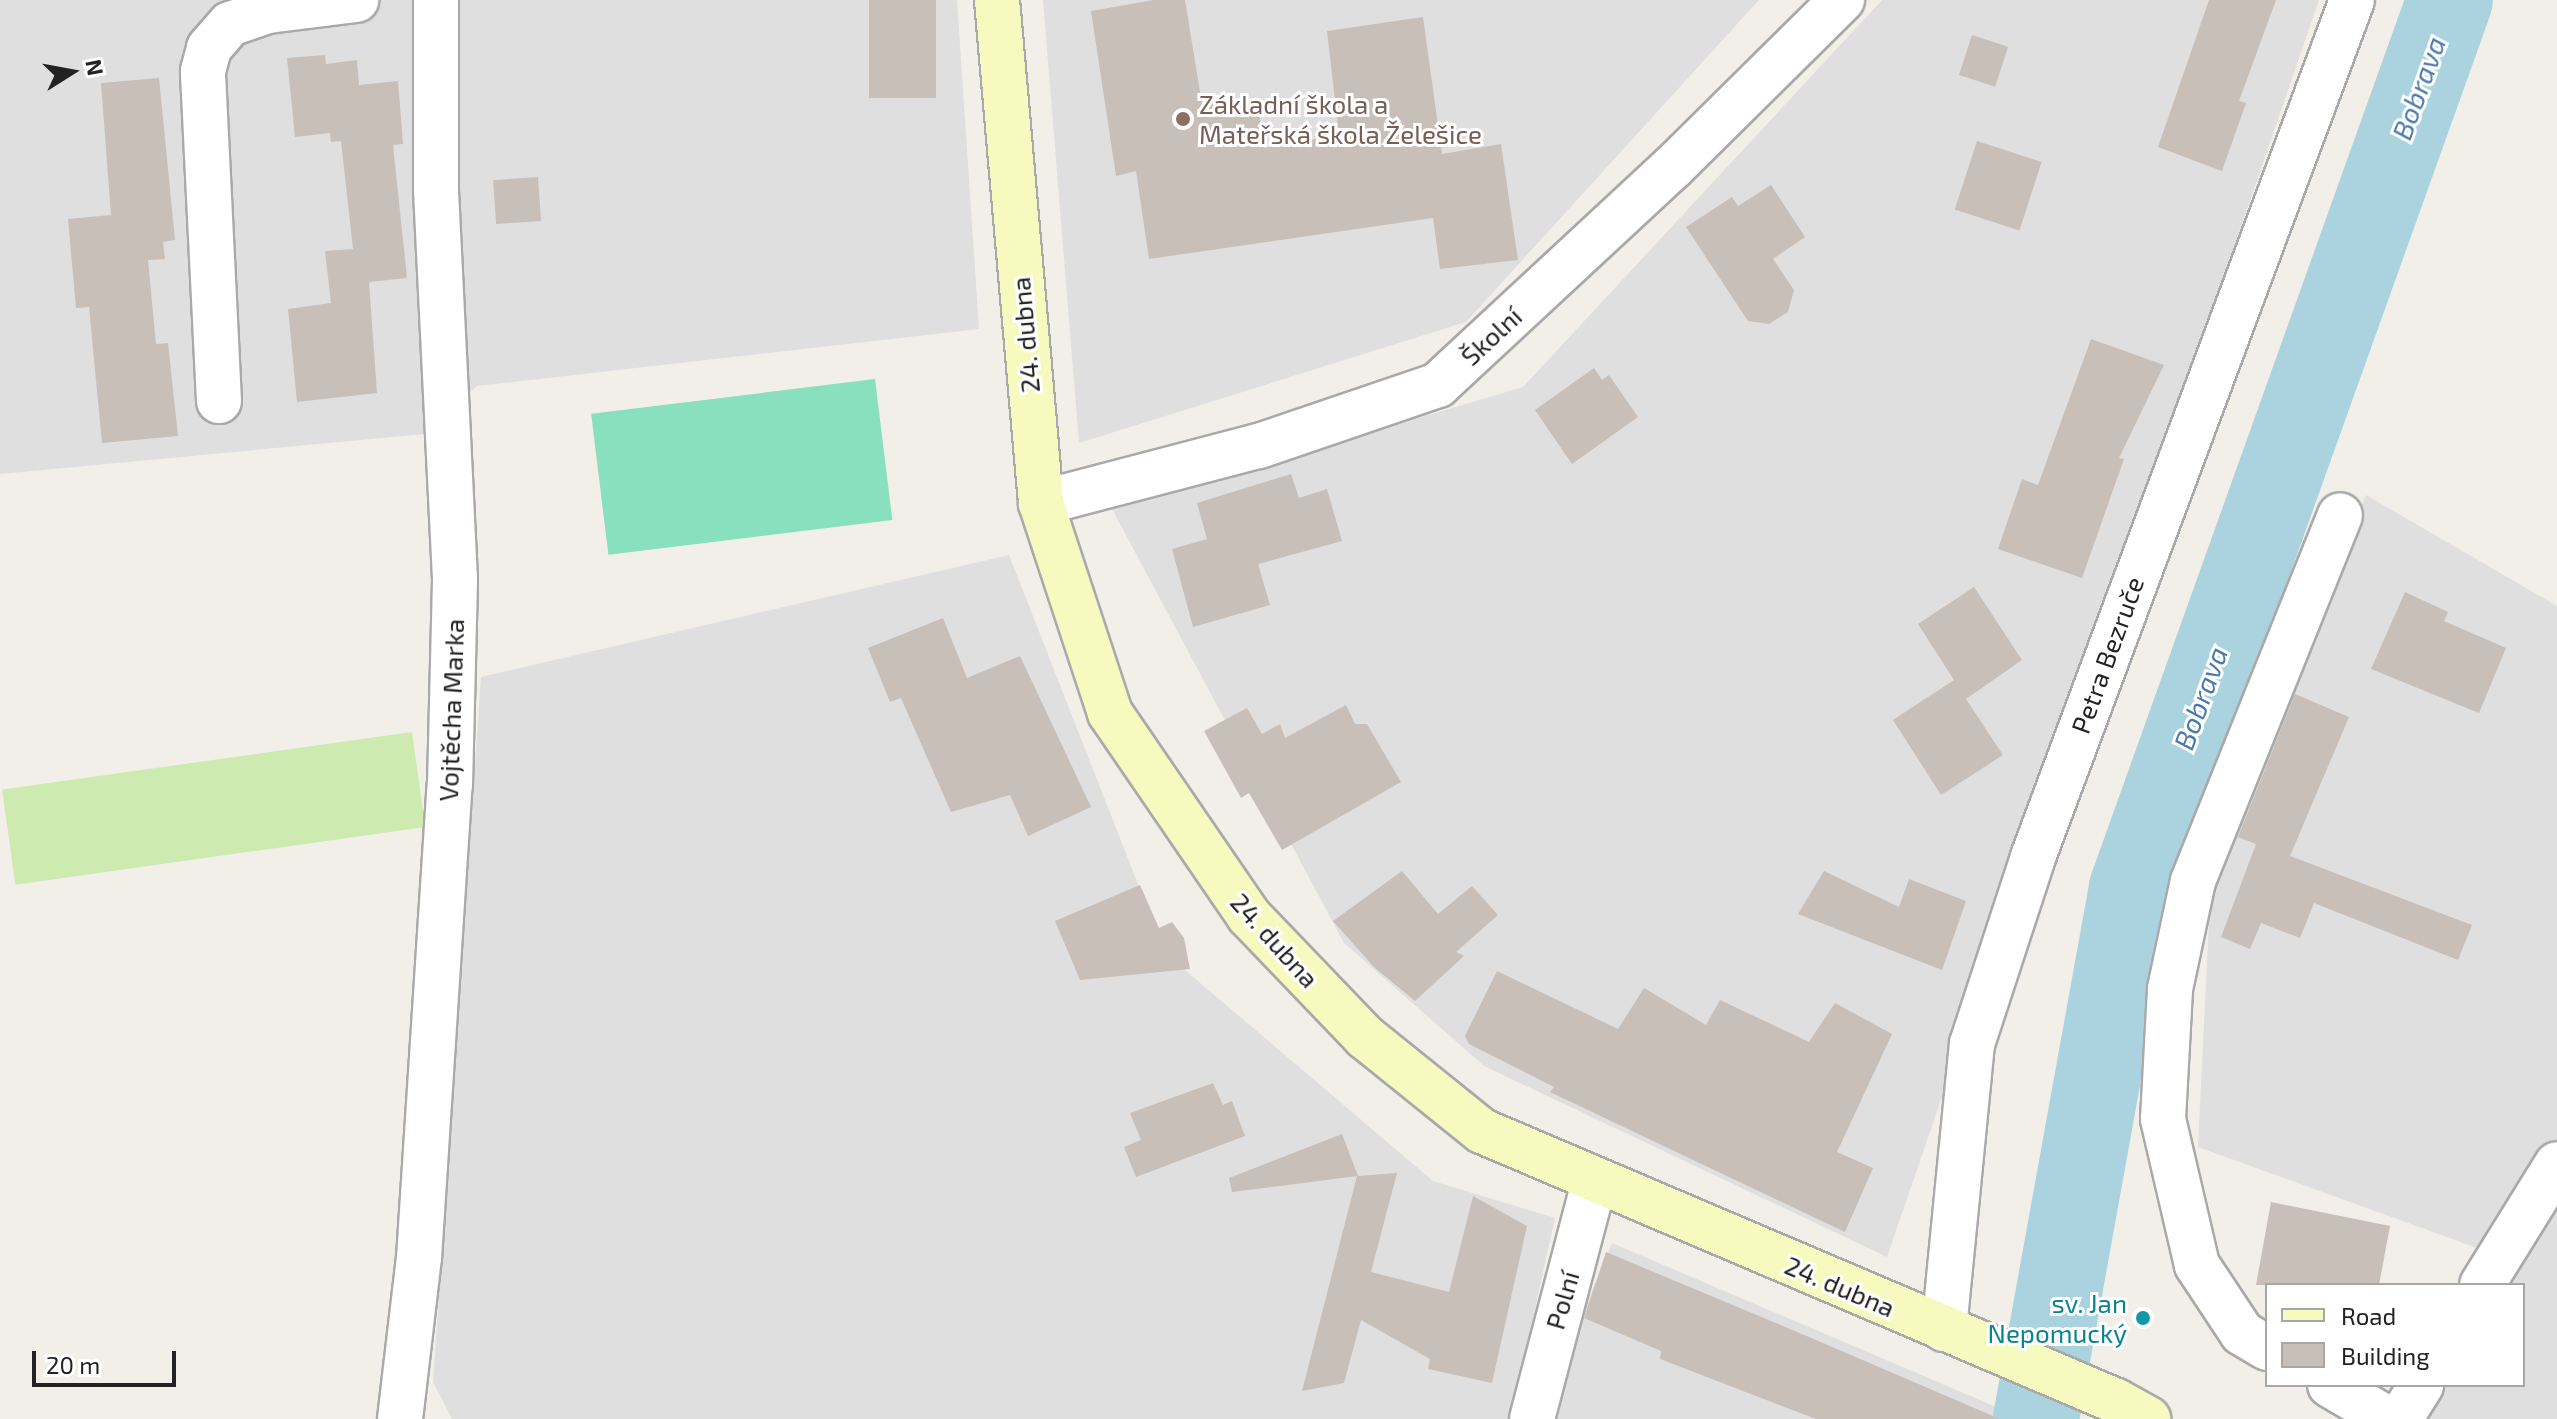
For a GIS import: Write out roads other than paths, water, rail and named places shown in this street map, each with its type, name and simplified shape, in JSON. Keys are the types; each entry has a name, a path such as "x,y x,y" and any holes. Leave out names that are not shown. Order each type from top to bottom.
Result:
{"main road":[{"name":"24. dubna","path":"997,0 1041,503 1110,713 1178,820 1249,916 1365,1037 1482,1131 1594,1183 2008,1354 2132,1410"}],"street":[{"path":"219,401 203,71 209,48 230,24 268,11 356,0"},
{"name":"Vojtěcha Marka","path":"400,1419 419,1258 450,785 455,579 436,190 436,0"},
{"name":"Školní","path":"1041,503 1259,446 1438,385 1673,167 1842,0"},
{"name":"Petra Bezruče","path":"1944,1329 1972,1044 2060,783 2352,0"},
{"path":"2265,1347 2242,1333 2197,1265 2163,1119 2170,989 2193,881 2340,515"},
{"path":"2483,1283 2557,1164"},
{"name":"Polní","path":"1532,1419 1594,1183"},
{"path":"2333,1387 2388,1419"},
{"path":"2400,1419 2420,1387"}],"waterway":[{"name":"Bobrava","path":"2036,1419 2132,888 2450,0"}],"place":[{"name":"Základní škola a Mateřská škola Želešice","path":"1183,119"},
{"name":"sv. Jan Nepomucký","path":"2143,1318"}]}
